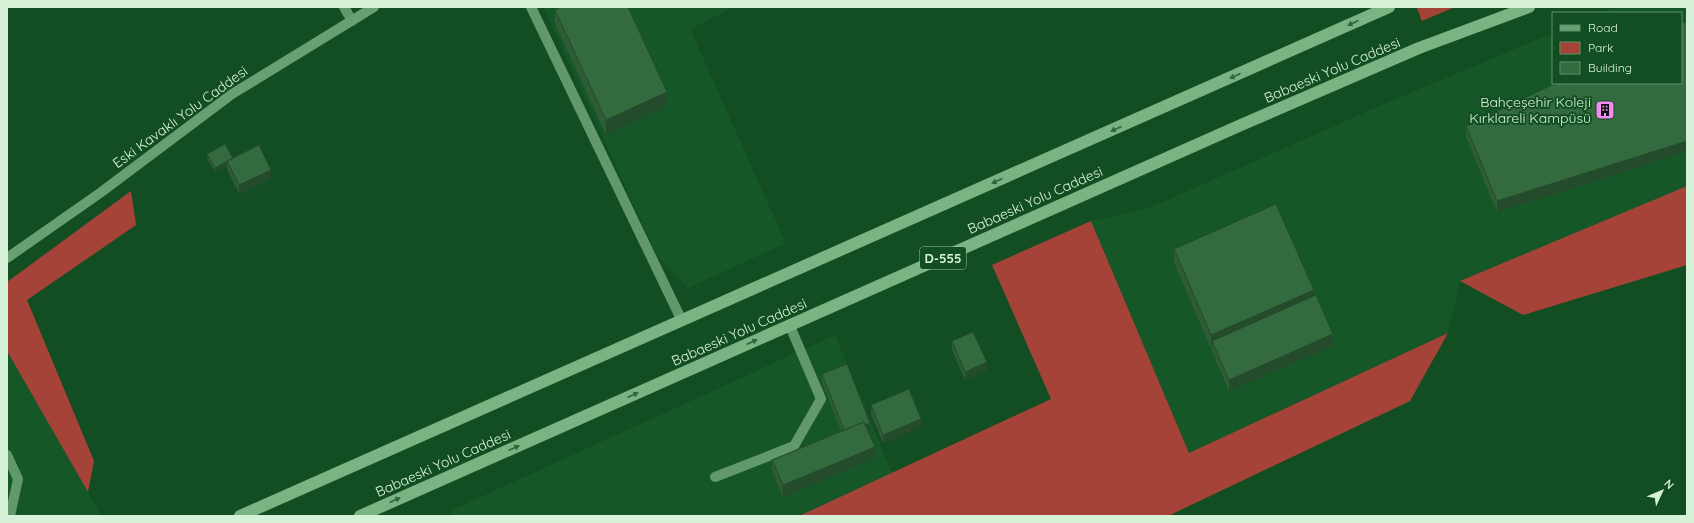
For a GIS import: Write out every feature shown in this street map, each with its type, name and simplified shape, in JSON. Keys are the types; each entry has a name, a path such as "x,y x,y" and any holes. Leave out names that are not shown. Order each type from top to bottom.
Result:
{"highway":[{"path":"240,516 1389,7"},
{"name":"Babaeski Yolu Caddesi","path":"360,516 1255,119 1419,48 1528,7"}],"street":[{"path":"344,7 352,21"},
{"name":"Eski Kavaklı Yolu Caddesi","path":"7,258 100,194 232,94 374,7"},
{"path":"531,7 682,321"},
{"path":"715,477 794,446 821,399 790,326"},
{"path":"7,455 18,479 10,516"}],"shaded area":[{"path":"543,7 734,7 690,29 786,243 688,288 657,256"},
{"path":"1615,7 1687,7 1687,186 1461,281 1448,333 1189,453 1091,221 1149,208 1386,103 1552,33 1552,84 1682,84 1682,12 1603,12"},
{"path":"835,335 892,473 799,516 453,516 450,511"},
{"path":"7,351 88,492 101,516 7,516"}],"green space":[{"path":"1455,7 1422,21 1417,8"},
{"path":"1687,186 1687,265 1523,315 1460,281"},
{"path":"131,191 136,225 27,300 94,461 88,492 7,351 7,282"},
{"path":"1091,221 1189,453 1448,333 1410,401 1168,516 799,516 1051,399 992,265"}],"building":[{"path":"561,7 628,7 667,92 606,120 555,10"},
{"name":"Bahçeşehir Koleji Kırklareli Kampüsü","path":"1687,21 1687,141 1497,201 1466,126 1554,84 1682,84 1682,24"},
{"path":"225,144 233,158 215,168 207,154"},
{"path":"259,145 271,170 239,185 227,161"},
{"path":"1276,204 1314,290 1211,335 1174,249"},
{"path":"1316,295 1333,334 1229,380 1212,341"},
{"path":"973,332 987,362 965,372 952,341"},
{"path":"847,364 870,423 865,425 864,422 844,430 822,374"},
{"path":"909,389 921,419 883,435 871,405"},
{"path":"864,422 875,447 783,485 772,460"}],"place":[{"name":"Bahçeşehir Koleji Kırklareli Kampüsü","path":"1605,110"}]}
